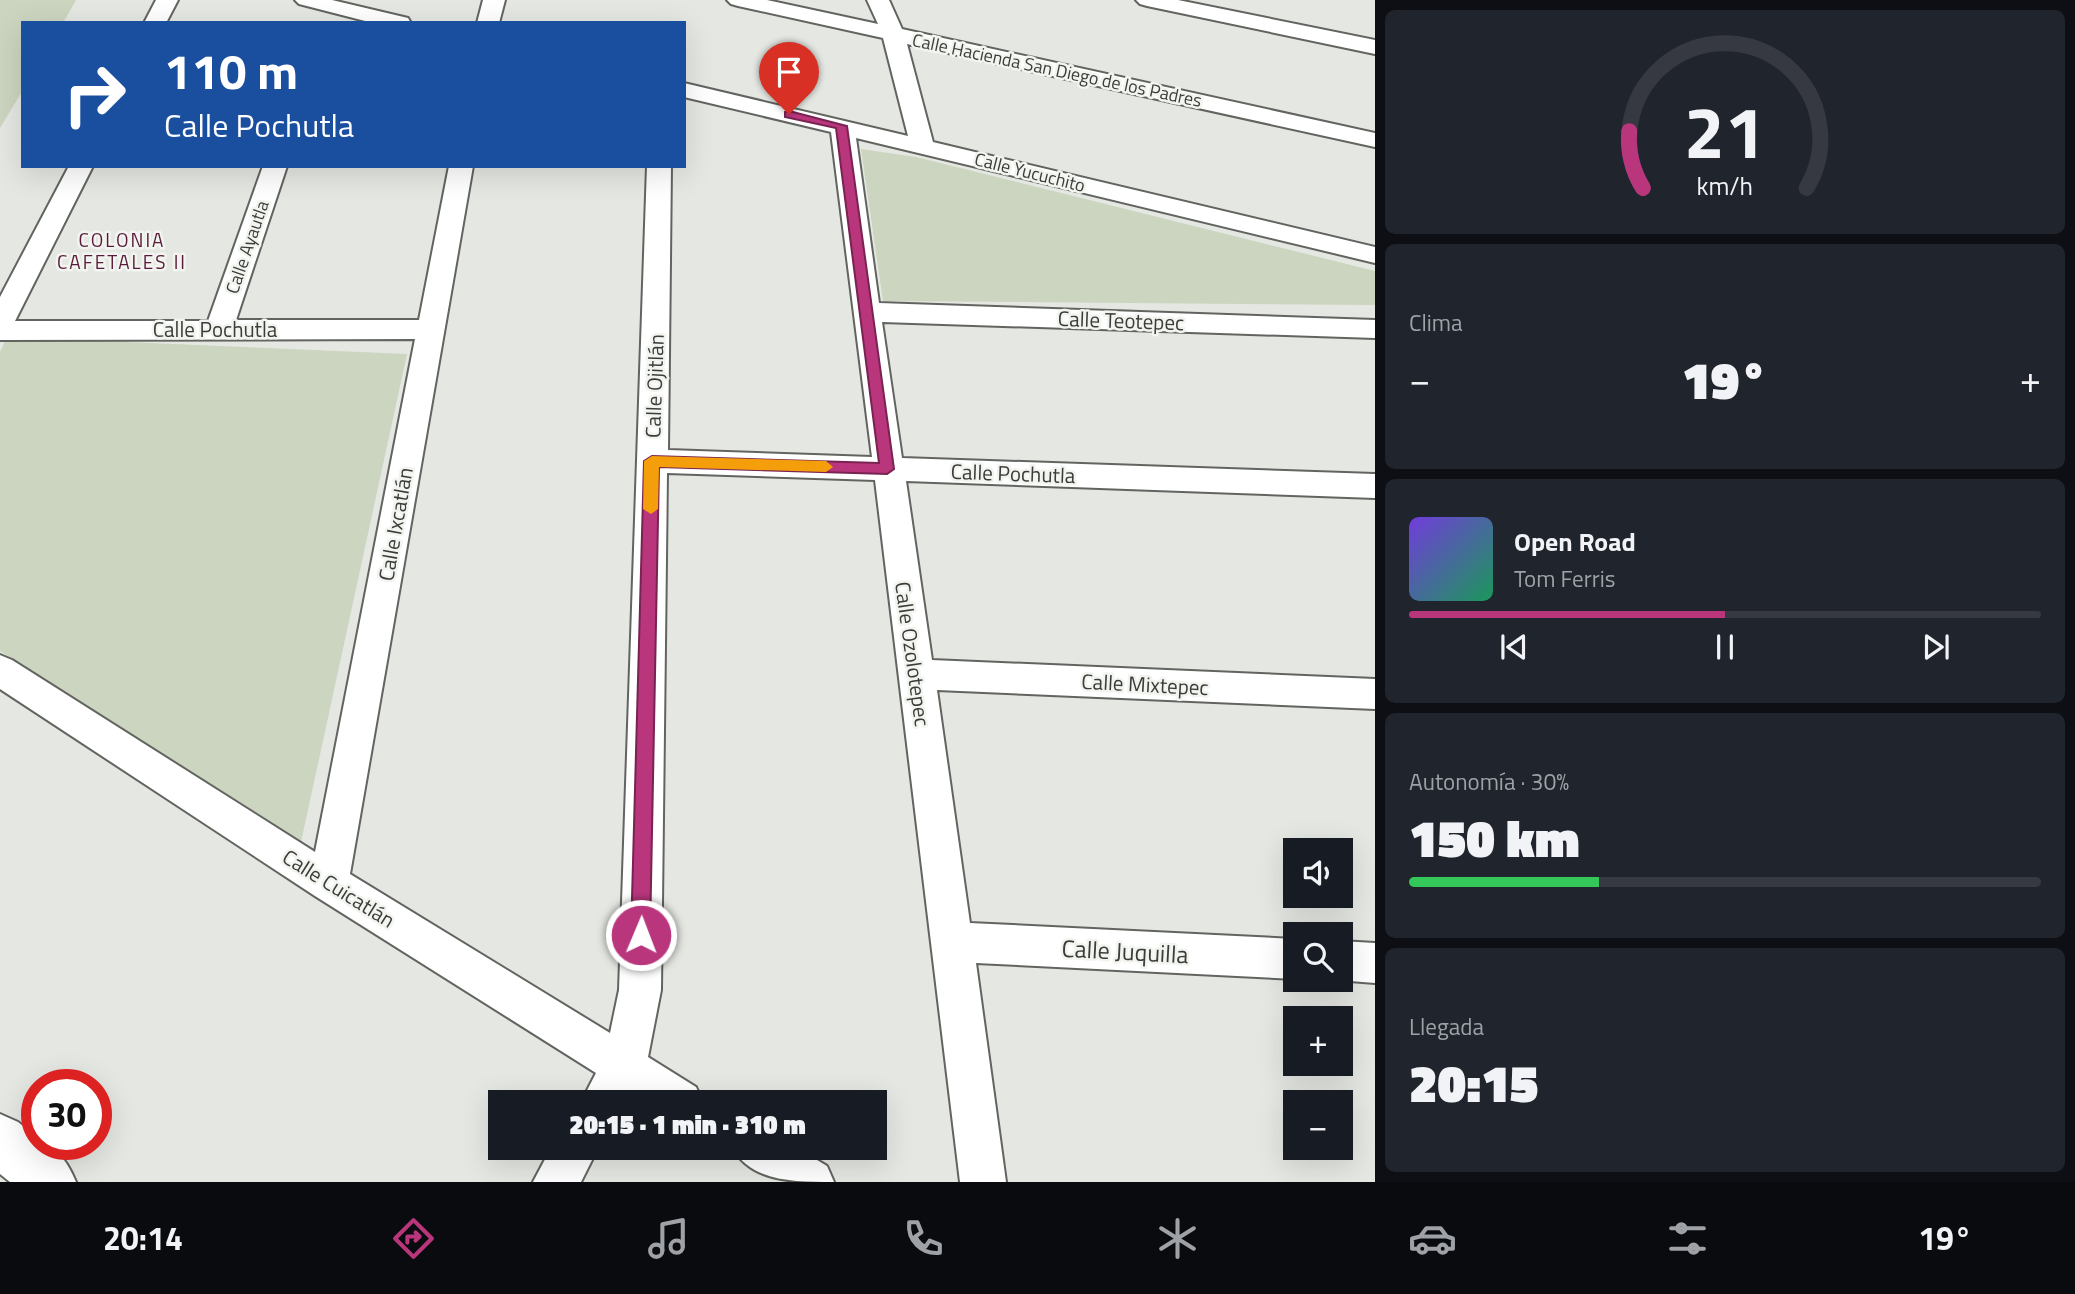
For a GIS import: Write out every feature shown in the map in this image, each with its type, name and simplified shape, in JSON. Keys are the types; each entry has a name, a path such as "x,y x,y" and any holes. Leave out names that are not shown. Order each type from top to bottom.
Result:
{"main road":[{"path":"0,1140 50,1182"}],"street":[{"path":"156,21 167,0"},
{"path":"306,0 328,14 384,21"},
{"path":"489,21 494,0"},
{"name":"Calle Hacienda San Diego de los Padres","path":"738,0 1375,141"},
{"path":"878,0 893,34 922,145"},
{"path":"1147,0 1375,47"},
{"name":"Calle Yucuchito","path":"686,90 1375,255"},
{"name":"Calle Ozolotepec","path":"842,126 915,674 954,942 983,1182"},
{"path":"0,323 80,168"},
{"name":"Calle Ayautla","path":"219,329 274,168"},
{"name":"Calle Ixcatlán","path":"329,883 461,168"},
{"name":"Calle Ojitlán","path":"610,1090 624,1068 640,990 659,168"},
{"name":"Calle Teotepec","path":"866,312 1375,329"},
{"name":"Calle Pochutla","path":"0,331 431,329"},
{"name":"Calle Pochutla","path":"652,461 1375,486"},
{"name":"Calle Cuicatlán","path":"0,670 329,883 661,1090"},
{"name":"Calle Mixtepec","path":"915,674 1375,694"},
{"name":"Calle Juquilla","path":"954,942 1283,958"},
{"path":"1353,962 1375,963"},
{"path":"556,1182 569,1160"},
{"path":"775,1160 811,1182"}],"green space":[{"path":"0,0 76,0 64,21 21,21 21,93 0,128"},
{"path":"861,149 916,157 1375,271 1375,305 883,301"},
{"path":"7,337 407,354 301,842 0,651 0,352"}],"slow traffic":[{"path":"651,509 652,461 826,467"}],"district":[{"name":"COLONIA CAFETALES II","path":"122,250"}],"route":[{"path":"641,935 652,461 887,469 842,126 789,114"}]}
